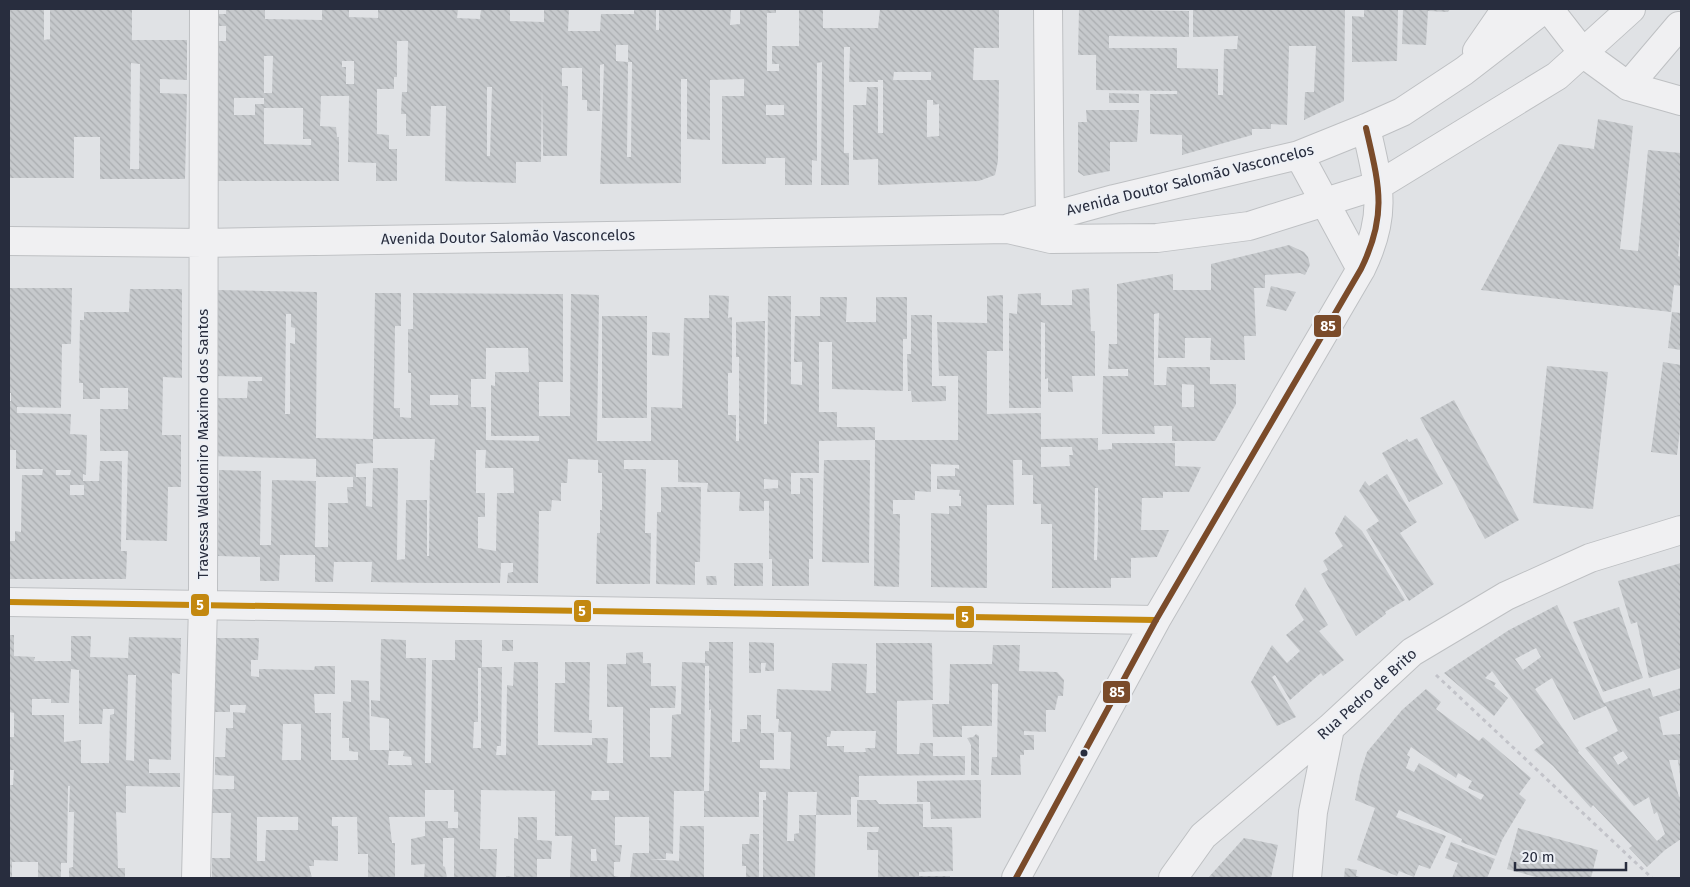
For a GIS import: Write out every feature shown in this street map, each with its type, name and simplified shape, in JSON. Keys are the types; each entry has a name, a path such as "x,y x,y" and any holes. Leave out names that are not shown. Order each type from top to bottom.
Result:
{"street":[{"name":"Travessa Waldomiro Maximo dos Santos","path":"196,878 203,605 204,9"},
{"path":"1048,9 1050,227"},
{"path":"1464,71 1506,9"},
{"name":"Avenida Doutor Salomão Vasconcelos","path":"1050,227 1299,154 1366,128 1402,112 1464,71 1544,9"},
{"path":"1549,9 1584,54 1628,86 1681,101"},
{"name":"Avenida Doutor Salomão Vasconcelos","path":"9,241 203,243 1050,227 1157,238 1249,226 1325,204 1379,185 1558,76 1631,9"},
{"path":"1628,86 1676,21"},
{"path":"1016,878 1156,620 1361,269 1372,245 1378,214 1379,185 1366,128"},
{"path":"1299,154 1361,269"},
{"name":"Rua Pedro de Brito","path":"1173,878 1203,836 1330,728 1412,652 1506,596 1590,558 1681,530"},
{"path":"9,602 1156,620"},
{"path":"1307,878 1314,812 1330,728"}],"path":[{"path":"1412,652 1652,878"}],"building":[{"path":"9,9 44,9 44,40 50,39 50,9 132,9 132,40 187,40 187,80 160,79 160,93 187,94 185,179 100,179 100,137 74,137 74,178 9,178","holes":["131,63 140,64 139,169 130,169"]},
{"path":"226,9 265,9 265,19 322,20 322,9 349,9 349,17 378,18 378,9 458,9 457,18 480,19 481,9 510,9 510,21 544,22 544,9 569,9 568,31 600,31 601,14 634,14 634,9 656,9 656,30 659,30 659,9 731,9 730,25 740,24 740,9 776,9 776,13 767,13 767,71 779,71 779,64 772,64 772,46 799,46 799,9 823,9 823,28 878,28 880,9 999,9 999,48 974,48 973,80 999,80 998,161 995,175 979,181 878,185 878,159 853,160 853,105 866,105 867,87 878,87 878,133 883,133 883,80 878,80 878,82 849,82 850,47 844,47 844,153 849,153 849,185 821,185 822,62 817,63 817,161 812,160 812,185 785,185 785,158 766,158 766,164 722,164 722,96 744,96 744,79 710,80 710,140 687,139 687,79 681,79 681,183 600,184 604,64 600,65 600,111 587,111 587,100 582,100 582,68 562,68 562,86 568,86 567,156 543,156 542,82 541,162 516,162 516,183 445,181 446,106 431,106 430,136 406,136 406,114 401,114 402,92 407,92 408,41 397,41 397,77 394,77 394,89 377,89 377,134 389,135 389,149 397,149 397,181 376,181 376,163 348,162 349,96 321,96 320,126 336,127 337,137 339,137 339,181 210,181 211,41 226,41 226,26 211,26 211,14 226,14","holes":["616,45 628,45 628,62 616,61","264,56 273,56 272,93 264,93","342,61 354,61 354,84 346,84 346,67 342,67","628,62 632,62 631,157 627,157","894,72 931,72 931,80 893,80","487,87 492,87 490,156 487,156","234,98 264,98 264,104 255,104 255,115 234,115","927,100 933,100 933,105 939,104 939,136 927,137","766,105 784,105 784,115 766,115","264,108 303,108 303,139 311,139 311,145 264,144"]},
{"path":"1079,9 1189,11 1189,37 1109,36 1109,48 1177,48 1177,68 1218,69 1218,95 1223,95 1224,49 1237,49 1238,36 1193,37 1193,9 1345,9 1344,101 1304,120 1305,92 1314,92 1316,46 1289,46 1287,125 1271,124 1271,129 1252,129 1252,135 1182,155 1182,135 1150,134 1150,94 1177,94 1177,91 1096,90 1096,55 1078,55"},
{"path":"1364,9 1398,9 1397,61 1352,62 1352,16 1364,17"},
{"path":"1403,9 1450,9 1448,12 1428,11 1426,45 1402,44"},
{"path":"1109,93 1139,94 1139,103 1109,103"},
{"path":"1086,110 1139,110 1137,142 1110,142 1110,171 1084,176 1078,172 1078,122 1087,122"},
{"path":"1598,119 1633,126 1620,249 1638,251 1648,150 1681,153 1681,225 1678,256 1681,257 1681,286 1674,285 1671,312 1481,290 1559,144 1594,149"},
{"path":"1289,245 1304,252 1308,257 1310,265 1305,275 1300,273 1265,275 1265,288 1254,288 1256,336 1244,336 1245,360 1210,360 1211,338 1185,338 1185,358 1158,358 1159,313 1154,314 1154,385 1166,385 1167,367 1210,367 1210,384 1236,384 1236,404 1215,441 1172,441 1172,426 1154,426 1155,434 1102,434 1103,376 1128,376 1128,369 1108,369 1109,344 1117,344 1117,284 1173,274 1173,290 1211,290 1211,264","holes":["1182,384 1194,385 1194,407 1182,407"]},
{"path":"1271,286 1296,292 1286,311 1266,306"},
{"path":"9,288 72,288 71,344 62,344 61,408 17,407 17,413 71,414 70,434 87,435 86,475 83,474 83,481 99,481 100,461 122,461 121,551 127,551 126,579 9,579 9,541 15,541 15,531 21,532 22,475 42,475 43,469 16,469 16,450 9,450 9,401 11,401 11,393 9,393","holes":["56,470 71,470 70,475 56,475","70,485 84,485 84,495 70,495"]},
{"path":"1089,288 1091,331 1095,331 1095,376 1072,376 1073,392 1048,392 1048,378 1045,379 1045,323 1041,322 1041,408 1009,408 1009,313 1017,314 1018,294 1041,293 1041,305 1072,305 1072,290"},
{"path":"130,289 182,289 182,378 163,377 162,435 181,435 181,487 168,487 167,541 126,540 128,451 100,451 100,409 128,409 128,388 100,388 100,399 83,399 83,383 79,383 80,320 84,320 84,312 129,312"},
{"path":"217,290 317,292 316,438 373,439 375,293 401,293 401,326 395,326 394,408 400,408 400,417 411,418 411,373 408,373 408,329 413,329 413,293 563,294 563,382 539,382 539,416 570,416 571,294 599,295 597,441 651,441 651,407 682,408 684,318 709,318 709,295 729,296 728,318 732,317 732,373 728,373 728,415 736,415 736,441 739,441 739,357 736,357 736,322 765,321 764,424 767,424 768,296 791,296 791,384 802,385 802,362 794,362 795,316 820,316 820,297 847,297 846,322 876,322 876,297 907,297 907,339 903,339 903,391 832,389 832,342 819,342 819,412 837,412 837,427 875,427 875,440 819,441 819,473 791,473 791,494 800,494 800,478 813,478 813,559 809,559 809,586 772,586 772,559 769,559 769,501 764,501 764,511 739,511 740,492 707,492 708,483 678,482 678,460 624,460 624,469 646,469 645,533 651,533 650,584 596,584 597,533 600,533 600,510 602,510 602,473 598,473 598,460 568,459 567,483 561,483 561,501 552,500 551,511 539,511 538,583 507,583 508,573 513,572 513,563 501,563 500,583 371,582 372,562 334,562 333,582 315,582 315,555 280,555 279,581 260,581 260,557 218,556 219,470 261,471 260,545 271,545 272,480 316,481 315,547 328,547 328,503 348,503 347,487 353,487 353,477 316,477 316,459 208,456 209,398 247,398 248,381 262,381 262,377 215,376","holes":["286,314 291,314 291,327 295,328 295,344 290,343 290,414 285,414","486,348 528,348 529,372 495,372 495,386 491,385 491,436 539,436 539,441 486,440 486,407 471,407 471,379 486,379","430,395 458,395 458,405 430,405","373,439 435,439 434,460 430,460 429,556 427,556 427,500 406,500 405,559 397,560 398,468 373,468 372,507 366,506 366,477 356,477 356,464 373,463","476,450 486,450 485,468 513,468 514,493 497,493 496,551 478,548 478,517 485,517 485,493 476,493","764,479 778,480 778,488 764,489"]},
{"path":"1003,295 1003,351 987,351 987,414 1041,413 1041,439 1098,438 1098,450 1112,449 1112,443 1175,443 1175,466 1201,467 1189,492 1163,492 1163,498 1142,498 1141,530 1169,530 1157,557 1131,558 1131,578 1111,578 1111,588 1052,588 1052,524 1041,524 1041,504 1033,504 1033,475 1022,475 1022,460 1013,460 1014,505 987,505 987,588 931,587 931,513 949,514 949,506 961,506 961,496 959,496 960,490 937,489 937,476 955,476 955,468 959,469 959,465 931,464 931,492 915,491 915,500 893,500 893,514 900,514 899,587 874,586 875,440 958,440 958,376 939,376 937,322 987,323 987,296","holes":["1041,447 1072,447 1073,455 1069,455 1070,466 1041,467","1095,488 1098,488 1097,560 1094,560"]},
{"path":"1672,312 1681,313 1681,350 1668,348"},
{"path":"911,315 932,315 932,386 946,386 946,401 912,402 911,391 908,391 907,354 911,354"},
{"path":"602,316 647,316 647,418 602,418"},
{"path":"652,332 670,333 669,356 652,355"},
{"path":"1663,362 1681,365 1681,421 1677,455 1651,452"},
{"path":"1547,366 1608,372 1593,509 1533,503"},
{"path":"1454,400 1519,520 1485,539 1420,418"},
{"path":"1417,438 1443,484 1409,502 1382,453 1407,439 1409,442"},
{"path":"824,460 870,460 869,563 822,562"},
{"path":"1387,474 1417,522 1400,533 1434,584 1409,601 1366,530 1379,521 1359,491 1365,481 1369,486"},
{"path":"661,487 701,487 700,562 695,562 695,585 656,584 657,512 661,512"},
{"path":"1345,515 1362,531 1405,600 1385,612 1386,614 1356,636 1321,574 1328,570 1323,561 1343,546 1335,533"},
{"path":"734,563 763,563 763,586 734,586"},
{"path":"1681,563 1681,668 1649,678 1637,622 1631,624 1618,581"},
{"path":"706,576 716,576 717,585 707,585"},
{"path":"1305,587 1328,625 1319,631 1344,660 1323,676 1321,673 1290,700 1275,675 1272,677 1296,717 1277,726 1251,682 1272,645 1287,663 1300,651 1286,635 1304,620 1295,605"},
{"path":"1557,605 1604,703 1650,688 1653,697 1681,688 1681,710 1659,717 1663,735 1681,734 1681,783 1678,760 1669,760 1679,797 1681,796 1681,839 1665,850 1647,867 1629,848 1632,846 1593,805 1591,808 1553,766 1534,750 1544,743 1492,671 1485,678 1496,683 1494,686 1508,698 1494,716 1444,673 1509,630","holes":["1536,648 1541,657 1523,670 1515,659","1552,678 1574,720 1606,706 1618,731 1585,748 1634,806 1649,797 1654,814 1657,812 1665,834 1657,841 1578,752 1535,689","1623,751 1628,758 1618,765 1613,757"]},
{"path":"1619,607 1643,678 1603,692 1573,622"},
{"path":"9,635 14,635 14,656 35,657 34,661 71,661 71,636 91,636 90,657 128,658 129,637 181,638 180,674 172,673 171,760 149,759 149,773 180,773 180,787 126,786 126,813 116,812 118,868 125,868 125,878 69,878 69,868 73,867 74,812 69,812 70,786 68,786 67,863 61,863 61,878 38,878 38,862 12,862 12,878 9,878 9,785 13,785 14,770 9,770 9,737 14,737 14,713 9,712","holes":["71,669 79,670 79,724 102,724 103,709 114,709 114,714 110,715 109,763 81,763 81,740 64,742 64,715 32,715 32,699 51,699 51,703 69,703","128,675 136,675 134,761 126,760"]},
{"path":"204,638 259,638 258,660 251,660 251,676 259,677 259,669 314,670 315,666 335,666 335,694 314,694 315,713 331,713 331,760 358,760 358,752 349,751 349,738 342,738 343,701 351,702 351,680 369,681 370,750 389,750 389,719 371,716 371,700 380,701 381,639 406,640 406,658 426,658 425,763 431,763 432,660 455,660 455,640 482,640 482,667 502,667 501,746 497,746 496,755 506,755 507,685 513,686 514,662 538,662 538,745 592,745 592,738 608,738 607,763 623,763 623,707 607,707 607,664 626,664 626,653 643,652 643,663 651,663 651,686 676,686 675,708 650,708 650,757 671,757 672,715 681,714 682,662 705,663 705,651 709,651 709,642 733,642 732,742 740,742 740,729 747,729 747,715 761,715 761,733 774,733 774,760 760,760 760,768 790,769 791,732 778,732 779,719 776,719 777,689 831,691 832,663 867,664 866,693 876,693 876,643 932,643 933,700 897,701 897,754 919,754 920,743 933,743 933,756 965,756 965,775 859,776 859,797 851,797 851,815 816,815 815,878 763,878 763,800 766,800 766,792 759,792 759,817 704,817 704,791 674,791 673,854 666,853 666,859 649,859 679,861 680,826 704,826 704,878 630,878 633,853 649,853 649,817 615,817 615,845 622,845 620,862 614,862 614,876 624,878 570,878 572,836 555,836 555,791 481,790 480,849 497,849 496,877 454,878 454,838 443,838 443,866 445,867 447,878 424,878 425,864 411,865 411,839 425,836 425,821 448,821 448,828 458,828 458,812 454,812 454,790 425,790 425,817 389,817 392,843 395,843 395,878 368,878 368,854 358,854 357,817 332,817 332,826 338,826 338,861 314,860 314,866 309,866 312,878 212,878 212,858 230,858 231,813 204,813 204,789 234,789 234,776 215,775 215,757 225,757 226,728 233,728 233,712 245,713 246,705 230,705 230,712 204,712","holes":["705,666 709,666 709,710 711,709 709,791 704,791","478,668 481,668 481,748 473,748 474,722 478,722","283,724 301,724 301,760 282,760","831,731 876,731 875,748 865,748 866,752 844,752 844,746 827,746 827,737 830,737","389,751 404,751 403,756 411,757 412,765 388,765","592,791 609,791 609,800 591,800","788,792 817,792 816,815 799,815 799,833 794,834 794,841 787,841","257,817 298,817 298,830 266,830 265,861 257,861","591,849 596,849 597,861 591,861"]},
{"path":"502,640 513,640 513,651 502,651"},
{"path":"749,642 774,643 774,671 765,671 766,663 761,663 761,673 749,673"},
{"path":"993,645 1020,645 1019,671 1057,672 1064,680 1063,696 1058,696 1055,710 1046,710 1046,732 1024,731 1024,735 1034,735 1034,750 1024,750 1024,755 1020,755 1021,775 991,775 992,757 997,757 998,684 992,684 992,726 962,726 962,737 933,737 932,704 949,704 950,664 992,664"},
{"path":"565,662 590,662 589,720 592,720 592,733 554,732 555,683 565,683"},
{"path":"1426,689 1441,702 1436,709 1479,741 1483,737 1531,778 1519,794 1526,800 1502,840 1496,856 1461,842 1462,839 1399,810 1396,817 1446,836 1430,869 1419,865 1414,877 1399,871 1397,876 1357,860 1375,808 1355,800 1360,774 1367,752 1402,710","holes":["1411,747 1456,778 1458,773 1472,781 1468,788 1484,795 1481,800 1419,763 1414,772 1406,768 1410,757 1407,755"]},
{"path":"976,734 979,736 979,775 971,775 971,745 967,738 973,737"},
{"path":"981,780 981,818 931,819 930,802 917,802 917,781"},
{"path":"857,800 876,800 879,804 923,804 923,827 952,827 953,871 919,872 919,876 950,876 950,878 878,878 878,850 867,850 867,832 878,832 879,827 857,827"},
{"path":"518,817 537,817 537,840 552,841 551,859 537,859 537,878 506,878 506,876 514,877 514,838 518,839"},
{"path":"1518,828 1598,850 1591,878 1540,878 1507,869"},
{"path":"750,834 759,834 759,878 746,878 746,866 742,866 742,844 749,844"},
{"path":"1244,838 1278,845 1271,878 1208,878"},
{"path":"1451,842 1495,859 1487,878 1452,878 1458,863 1445,858"},
{"path":"1345,868 1357,870 1356,876 1365,878 1344,878"}],"transit line":[{"name":"85","path":"1016,878 1156,620 1361,269 1370,249 1378,215 1377,183 1366,128"},
{"name":"5","path":"9,602 1156,620"}]}
